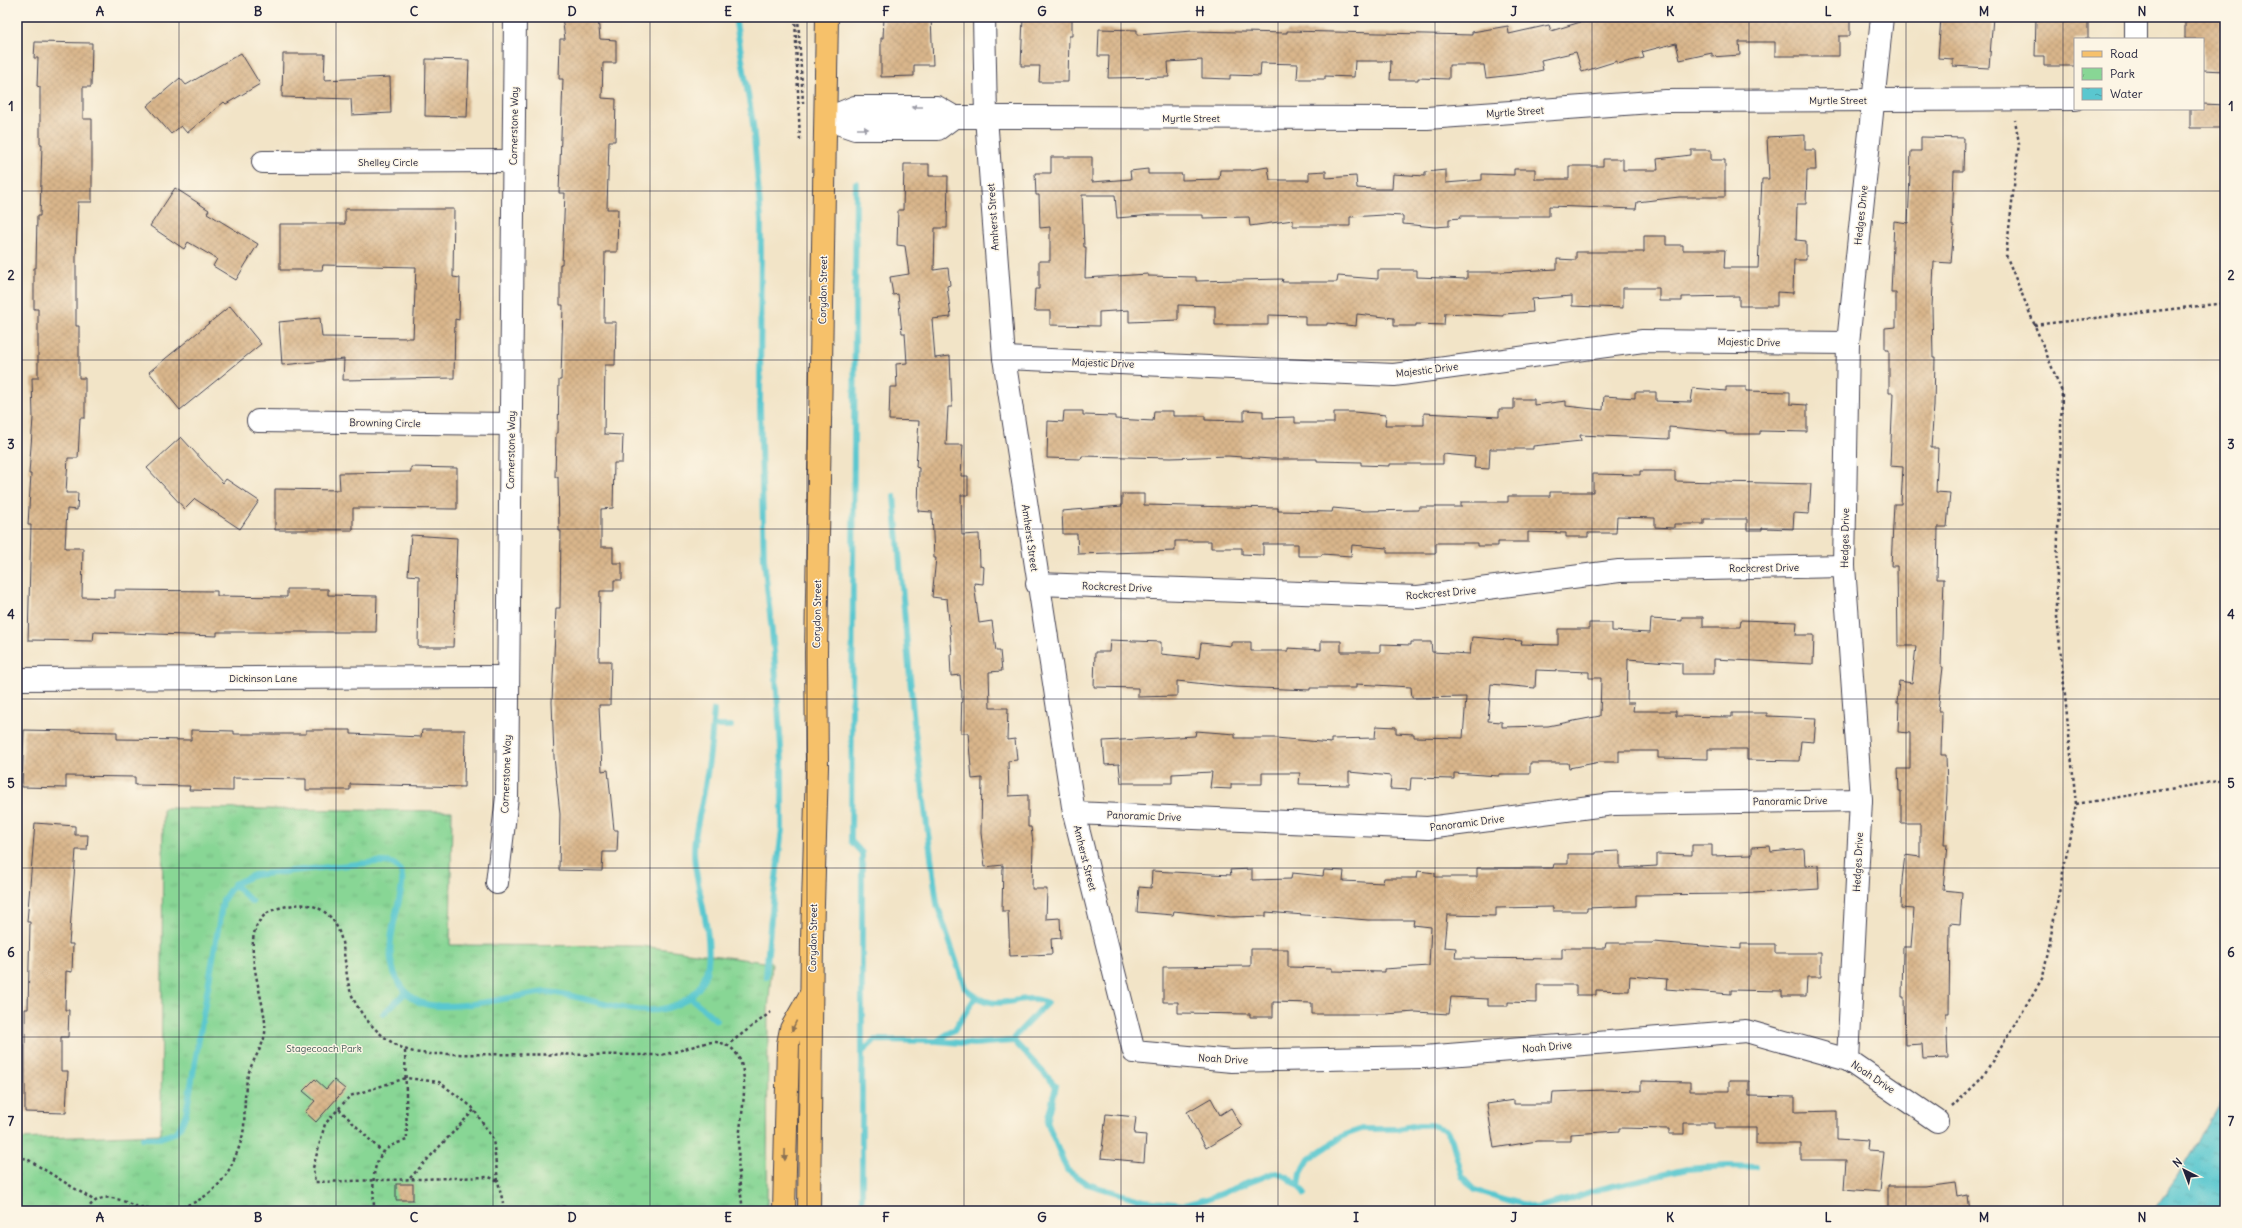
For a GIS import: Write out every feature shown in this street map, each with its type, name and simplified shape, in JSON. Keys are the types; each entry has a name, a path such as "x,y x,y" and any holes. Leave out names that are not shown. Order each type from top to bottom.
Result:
{"main road":[{"name":"Corydon Street","path":"809,1211 817,767 816,645 827,17"},
{"path":"784,1211 788,1044 791,1029 812,992"}],"street":[{"name":"Cornerstone Way","path":"497,883 507,797 515,17"},
{"name":"Amherst Street","path":"984,17 986,117 1004,358 1037,584 1074,813 1134,1052"},
{"name":"Hedges Drive","path":"1848,1060 1861,800 1844,566 1848,343 1882,17"},
{"path":"2136,17 2136,38"},
{"name":"Myrtle Street","path":"826,119 855,129 938,129 954,117 1427,118 1666,101 2074,99"},
{"name":"Shelley Circle","path":"263,162 513,161"},
{"name":"Majestic Drive","path":"1004,358 1394,375 1643,341 1848,343"},
{"name":"Browning Circle","path":"258,421 511,424"},
{"name":"Rockcrest Drive","path":"1037,584 1418,597 1619,571 1844,566"},
{"name":"Dickinson Lane","path":"17,679 508,677"},
{"name":"Panoramic Drive","path":"1074,813 1428,828 1613,804 1861,800"},
{"name":"Noah Drive","path":"1134,1052 1232,1061 1424,1057 1746,1031 1848,1060 1937,1121"}],"path":[{"path":"795,17 800,141"},
{"path":"1937,1121 1982,1078 2043,977 2076,804 2056,607 2062,392 2006,255 2019,143 2011,99"},
{"path":"2034,325 2225,303"},
{"path":"2076,804 2225,780"},
{"path":"87,1211 95,1201 104,1197 113,1198 140,1207 172,1210 188,1206 205,1196 220,1183 238,1150 244,1128 244,1095 249,1073 265,1035 265,1009 252,958 253,941 257,926 263,917 275,909 296,904 313,906 333,920 340,934 345,951 349,986 359,1009 382,1036 406,1050 432,1054 660,1055 675,1054 715,1042 726,1046 740,1060 744,1084 739,1140 739,1174 742,1211"},
{"path":"726,1046 770,1012"},
{"path":"374,1211 373,1180 376,1162 387,1148 407,1140 406,1050"},
{"path":"498,1181 489,1177 315,1182 313,1168 325,1124 350,1096 406,1078 439,1082 474,1110 493,1139 498,1181 503,1203"},
{"path":"339,1108 383,1153"},
{"path":"409,1179 474,1110"},
{"path":"17,1156 27,1159 95,1201"},
{"path":"545,1211 549,1208 563,1207 583,1211"}],"green space":[{"name":"Stagecoach Park","path":"163,808 452,811 450,945 642,946 772,963 768,1011 767,1211 17,1211 17,1139 161,1134"}],"water":[{"path":"2225,1095 2225,1211 2153,1211 2176,1179"}],"building":[{"path":"562,17 598,17 600,39 616,40 616,63 603,63 602,98 616,99 615,141 609,141 607,209 618,209 617,252 605,252 604,322 616,322 615,365 605,365 604,434 623,435 622,463 614,463 613,508 601,509 601,547 613,547 613,563 622,563 622,580 614,580 614,591 600,591 599,661 611,661 610,705 599,705 602,771 608,770 614,830 618,830 617,852 603,852 602,871 559,870 560,814 554,757 552,702 556,608 560,608 561,531 559,531 558,477 555,477 559,380 561,380 563,305 560,305 560,264 562,264 565,193 559,193 563,79 559,79 560,39 565,39"},
{"path":"884,17 931,17 933,65 914,65 914,76 881,77 881,38 883,38"},
{"path":"1023,17 1072,17 1072,36 1069,36 1068,82 1039,82 1040,66 1021,66"},
{"path":"1597,17 1598,20 1613,17 1850,17 1850,36 1839,36 1839,56 1775,56 1775,42 1739,42 1740,55 1712,57 1712,53 1680,60 1676,43 1642,52 1644,58 1617,64 1617,61 1582,72 1576,52 1541,60 1543,70 1523,74 1486,78 1484,65 1449,65 1449,79 1418,78 1418,80 1390,80 1391,61 1355,61 1354,77 1325,76 1325,79 1297,79 1298,64 1261,63 1260,76 1230,75 1230,79 1202,78 1202,60 1168,62 1169,77 1108,78 1109,56 1098,56 1099,29 1137,30 1137,35 1193,31 1287,33 1287,31 1472,35 1472,32 1508,26 1509,34 1549,25 1551,31"},
{"path":"1941,17 1993,17 1989,68 1953,66 1953,59 1938,58"},
{"path":"2036,17 2088,17 2088,38 2074,38 2074,66 2044,66 2044,56 2035,56"},
{"path":"2185,17 2224,17 2225,71 2204,70 2204,38 2185,38"},
{"path":"35,42 92,43 91,87 83,87 83,119 92,119 92,202 78,202 76,257 76,326 79,326 79,378 85,378 85,418 80,418 78,458 68,458 66,493 78,493 77,510 67,509 65,548 83,548 82,597 115,598 115,590 217,591 217,596 287,597 287,589 328,589 328,595 377,596 376,632 217,632 217,636 94,632 93,641 28,640 31,525 28,525 31,474 29,474 33,418 32,378 38,378 38,309 34,309 34,268 36,268 37,216 40,216 42,144 40,144 40,87 37,86 38,58 34,58"},
{"path":"241,53 260,84 226,104 224,102 187,133 181,126 171,134 147,106 180,78 186,85"},
{"path":"283,54 325,54 324,80 390,77 391,113 352,115 351,99 282,97"},
{"path":"426,59 469,60 467,117 425,116"},
{"path":"2204,104 2225,105 2225,128 2190,128 2190,110 2204,110"},
{"path":"1805,135 1805,150 1815,150 1816,170 1807,170 1806,204 1797,204 1796,240 1806,241 1806,260 1794,260 1793,293 1777,292 1777,306 1739,306 1739,296 1682,297 1682,301 1659,301 1659,288 1623,288 1623,308 1572,306 1572,296 1532,299 1533,312 1503,314 1503,316 1445,313 1444,325 1416,324 1416,326 1394,326 1394,318 1357,314 1356,326 1327,323 1327,325 1305,325 1305,316 1268,315 1268,325 1215,325 1215,306 1178,305 1178,320 1129,322 1129,310 1099,312 1099,326 1050,325 1050,311 1034,311 1035,289 1039,289 1039,261 1050,261 1050,227 1040,228 1039,195 1036,195 1035,173 1051,173 1051,157 1092,157 1092,182 1131,179 1130,171 1148,169 1148,174 1182,174 1182,180 1219,179 1220,170 1249,170 1268,167 1270,180 1309,180 1309,172 1326,171 1326,178 1356,176 1357,188 1375,189 1392,189 1393,174 1425,176 1425,172 1446,170 1446,183 1482,180 1482,174 1514,175 1514,169 1535,169 1535,179 1569,179 1569,166 1603,166 1603,159 1623,159 1623,170 1658,170 1657,159 1691,155 1691,150 1711,150 1711,160 1725,160 1725,197 1679,197 1637,202 1636,209 1549,206 1549,216 1460,216 1461,218 1449,219 1449,226 1435,227 1403,224 1403,216 1384,215 1350,217 1350,226 1293,226 1293,220 1250,226 1249,217 1203,218 1203,215 1153,215 1117,218 1115,195 1082,195 1084,247 1086,247 1085,278 1148,274 1148,276 1196,277 1196,281 1283,279 1282,282 1337,282 1338,276 1378,279 1378,270 1417,270 1417,277 1467,279 1467,272 1557,269 1557,259 1576,260 1576,252 1644,252 1644,236 1666,236 1666,245 1683,245 1683,250 1725,250 1724,268 1758,268 1762,179 1769,179 1767,137"},
{"path":"1921,137 1964,138 1963,171 1954,171 1952,226 1954,226 1951,263 1934,262 1932,307 1933,358 1935,358 1931,448 1938,448 1936,492 1950,493 1947,527 1938,527 1937,579 1944,579 1941,667 1943,667 1938,711 1942,711 1941,755 1946,755 1947,790 1944,844 1947,844 1943,890 1962,892 1960,924 1950,923 1949,1013 1946,1013 1948,1058 1923,1059 1922,1044 1905,1045 1904,997 1902,997 1903,947 1911,947 1914,909 1901,908 1902,880 1905,855 1920,857 1920,823 1901,823 1901,791 1899,791 1898,769 1910,769 1910,733 1898,732 1899,703 1897,703 1899,681 1912,683 1916,646 1898,646 1897,566 1891,566 1894,504 1901,504 1903,467 1890,466 1893,393 1889,393 1889,350 1885,350 1885,328 1896,327 1896,293 1891,293 1894,221 1908,223 1911,151 1921,151"},
{"path":"904,164 929,164 929,176 948,176 947,228 935,228 934,270 948,268 950,285 947,286 951,317 932,319 935,358 950,356 952,407 948,407 946,445 963,445 961,476 968,476 968,495 961,495 962,535 979,534 980,566 984,567 983,584 974,583 979,623 992,621 996,651 1000,651 1002,671 989,672 990,708 1008,708 1007,740 1015,739 1017,760 1008,761 1009,796 1028,795 1028,827 1031,827 1033,843 1032,889 1047,889 1046,919 1060,918 1061,938 1051,939 1052,954 1010,956 1008,911 1002,911 1003,865 985,867 981,833 982,778 972,779 968,733 961,733 962,690 960,675 951,676 950,654 952,654 947,599 932,597 936,558 934,558 932,512 918,511 919,468 916,467 919,421 889,420 890,387 897,387 896,364 907,363 905,333 902,333 898,294 893,295 890,277 909,274 905,246 897,245 898,210 903,210"},
{"path":"175,188 209,210 207,213 258,244 236,280 213,266 217,259 188,242 184,249 150,226"},
{"path":"345,209 454,209 453,277 460,278 459,320 455,319 454,378 343,380 344,359 282,365 279,322 320,318 322,337 413,338 416,267 323,265 322,270 280,270 280,224 345,224"},
{"path":"230,306 261,344 180,410 149,372"},
{"path":"1726,387 1746,387 1746,391 1790,392 1790,404 1807,405 1807,432 1760,431 1760,434 1726,434 1726,432 1669,427 1669,439 1580,435 1581,441 1533,446 1533,449 1490,449 1489,469 1474,468 1475,457 1443,454 1443,464 1389,464 1389,466 1361,465 1361,462 1317,461 1317,459 1271,459 1228,456 1171,458 1082,456 1081,459 1047,458 1048,421 1063,422 1064,411 1083,411 1083,415 1115,416 1115,419 1153,421 1154,411 1173,411 1173,416 1205,416 1205,420 1244,421 1244,410 1263,411 1263,418 1295,417 1295,423 1334,423 1334,412 1354,412 1386,415 1385,425 1424,425 1424,413 1499,417 1499,409 1514,409 1514,399 1534,399 1534,405 1566,401 1566,406 1603,410 1604,396 1635,398 1635,392 1656,392 1656,401 1691,402 1693,388 1726,391"},
{"path":"181,437 223,483 226,479 259,501 240,529 195,499 185,509 147,468"},
{"path":"411,467 457,468 457,509 353,508 353,530 275,530 275,489 340,490 339,473 411,472"},
{"path":"1640,471 1675,471 1675,481 1811,484 1809,514 1794,513 1793,529 1762,528 1762,530 1747,530 1747,519 1704,519 1704,524 1674,524 1674,528 1655,527 1655,518 1617,517 1616,533 1588,533 1588,537 1566,537 1566,533 1528,532 1528,542 1498,542 1498,546 1477,546 1477,543 1436,543 1436,553 1387,553 1387,548 1352,545 1351,556 1322,554 1321,556 1298,556 1298,544 1263,544 1263,555 1242,554 1242,548 1211,548 1211,541 1175,541 1175,551 1078,554 1077,534 1063,534 1062,511 1122,506 1122,494 1144,494 1144,505 1278,508 1278,511 1332,512 1333,508 1365,511 1419,510 1419,507 1461,507 1461,502 1508,502 1508,496 1550,496 1550,492 1593,492 1593,474 1640,475"},
{"path":"411,535 457,538 453,647 418,647 419,576 408,575"},
{"path":"1682,617 1703,617 1703,627 1740,627 1741,620 1797,622 1796,635 1814,635 1813,664 1714,659 1714,674 1682,674 1682,663 1628,659 1627,703 1634,703 1633,711 1676,711 1676,716 1732,717 1732,713 1767,713 1767,716 1816,718 1814,742 1801,741 1799,761 1747,760 1747,749 1708,749 1708,759 1658,758 1658,751 1619,751 1619,762 1600,762 1569,768 1568,763 1530,763 1530,774 1499,774 1499,776 1454,773 1454,779 1411,778 1410,790 1390,789 1391,776 1349,772 1349,785 1299,784 1300,773 1262,773 1262,784 1231,784 1231,789 1210,788 1212,772 1172,774 1172,783 1121,783 1119,764 1105,765 1103,741 1195,736 1196,731 1235,734 1235,738 1276,738 1331,743 1331,739 1375,738 1376,726 1396,727 1396,733 1414,734 1414,737 1463,738 1466,697 1412,698 1411,687 1356,684 1356,688 1310,688 1310,690 1233,687 1177,681 1177,696 1138,697 1138,688 1094,687 1095,652 1109,652 1110,640 1161,642 1161,654 1199,658 1201,643 1231,646 1231,642 1251,642 1251,651 1288,651 1288,648 1321,650 1321,641 1341,641 1341,652 1380,652 1380,644 1411,645 1411,642 1431,642 1432,652 1470,654 1472,637 1522,641 1521,644 1558,645 1558,629 1589,629 1589,623 1612,623 1612,631 1650,633 1651,619 1682,621","holes":["1536,670 1589,672 1589,678 1601,678 1600,716 1548,726 1502,727 1502,722 1488,721 1491,684 1535,688"]},
{"path":"24,730 117,732 117,739 191,740 191,730 234,731 234,734 306,734 306,730 351,730 351,734 421,737 422,730 465,730 464,787 350,784 350,790 306,790 306,779 233,778 233,791 189,790 190,786 135,785 135,777 66,776 66,788 22,787"},
{"path":"35,823 75,826 75,835 88,835 87,850 76,850 69,944 73,944 72,972 66,971 65,1010 69,1010 68,1037 61,1037 61,1071 68,1071 66,1113 25,1112 25,1009 28,1009 30,922 27,922"},
{"path":"1692,845 1712,845 1712,856 1752,855 1752,847 1770,846 1771,852 1804,849 1805,866 1818,865 1819,889 1738,894 1636,895 1636,906 1587,908 1587,911 1553,911 1553,907 1496,908 1496,916 1447,915 1444,947 1456,948 1455,958 1562,959 1562,948 1605,948 1606,943 1653,942 1741,949 1741,944 1775,944 1775,953 1821,953 1821,977 1807,977 1806,996 1782,996 1782,991 1731,990 1731,994 1666,989 1667,979 1630,976 1629,991 1596,990 1596,995 1576,995 1576,985 1537,985 1537,1003 1508,1002 1508,1006 1488,1006 1488,999 1451,997 1449,1014 1416,1012 1385,1014 1312,1014 1312,1003 1273,1002 1273,1017 1250,1017 1250,1014 1178,1013 1178,1002 1163,1002 1163,967 1251,966 1251,949 1288,949 1288,967 1332,968 1332,971 1384,972 1384,969 1429,966 1431,927 1413,925 1414,920 1368,920 1266,912 1266,916 1231,917 1174,911 1173,915 1137,912 1139,887 1151,888 1152,871 1231,875 1230,870 1252,869 1252,880 1291,879 1292,873 1323,876 1324,870 1344,871 1343,881 1383,883 1384,878 1417,878 1418,871 1435,873 1435,877 1477,877 1477,868 1553,868 1554,864 1568,864 1568,854 1596,854 1596,852 1620,851 1620,868 1657,866 1657,854 1692,855"},
{"path":"315,1079 326,1089 334,1080 345,1089 316,1122 305,1112 315,1101 303,1091"},
{"path":"1641,1081 1690,1082 1690,1091 1729,1091 1729,1081 1749,1081 1749,1096 1795,1097 1795,1112 1837,1111 1837,1139 1868,1141 1867,1150 1884,1151 1880,1192 1844,1189 1846,1160 1801,1160 1801,1144 1756,1144 1756,1128 1714,1128 1714,1123 1684,1123 1684,1134 1669,1134 1669,1129 1619,1128 1619,1131 1571,1134 1571,1141 1537,1141 1494,1148 1487,1104 1514,1100 1514,1104 1552,1104 1553,1092 1603,1090 1641,1091"},
{"path":"1211,1098 1220,1115 1231,1108 1242,1127 1206,1148 1187,1112"},
{"path":"1106,1114 1136,1117 1134,1134 1146,1135 1144,1162 1101,1158"},
{"path":"1955,1182 1957,1196 1967,1194 1969,1211 1888,1211 1888,1186 1925,1186"},
{"path":"396,1184 413,1184 413,1200 396,1200"}],"waterway":[{"path":"735,17 753,124 761,221 760,408 764,559 774,651 782,762 782,829 770,927 766,977"},
{"path":"856,183 851,841 862,853 862,1211"},
{"path":"894,496 914,723 937,904 965,988 977,997 988,1002 999,1003 1037,999 1047,1003 1016,1035 1014,1041 1056,1086 1047,1122 1067,1170 1087,1184 1144,1201 1184,1205 1207,1199 1276,1172 1287,1177 1299,1186 1301,1173 1309,1159 1345,1135 1362,1129 1398,1129 1418,1125 1431,1125 1446,1130 1452,1140 1462,1176 1475,1190 1535,1208 1570,1199 1596,1190 1687,1169 1727,1166 1756,1167"},
{"path":"143,1138 160,1138 174,1133 180,1128 186,1114 223,900 234,884 254,875 377,862 389,862 397,866 402,878 391,938 391,955 394,972 407,993 415,1000 425,1004 438,1006 469,1005 548,992 623,1008 653,1010 667,1008 689,998 702,982 708,963 708,941 696,871 694,844 709,762 714,710"},
{"path":"713,726 731,726"},
{"path":"234,884 252,902"},
{"path":"383,1014 406,992"},
{"path":"691,998 716,1020"},
{"path":"861,1053 875,1040 937,1041 955,1029 975,998"},
{"path":"937,1041 974,1044 1014,1041"},
{"path":"1299,1186 1305,1195"}]}
